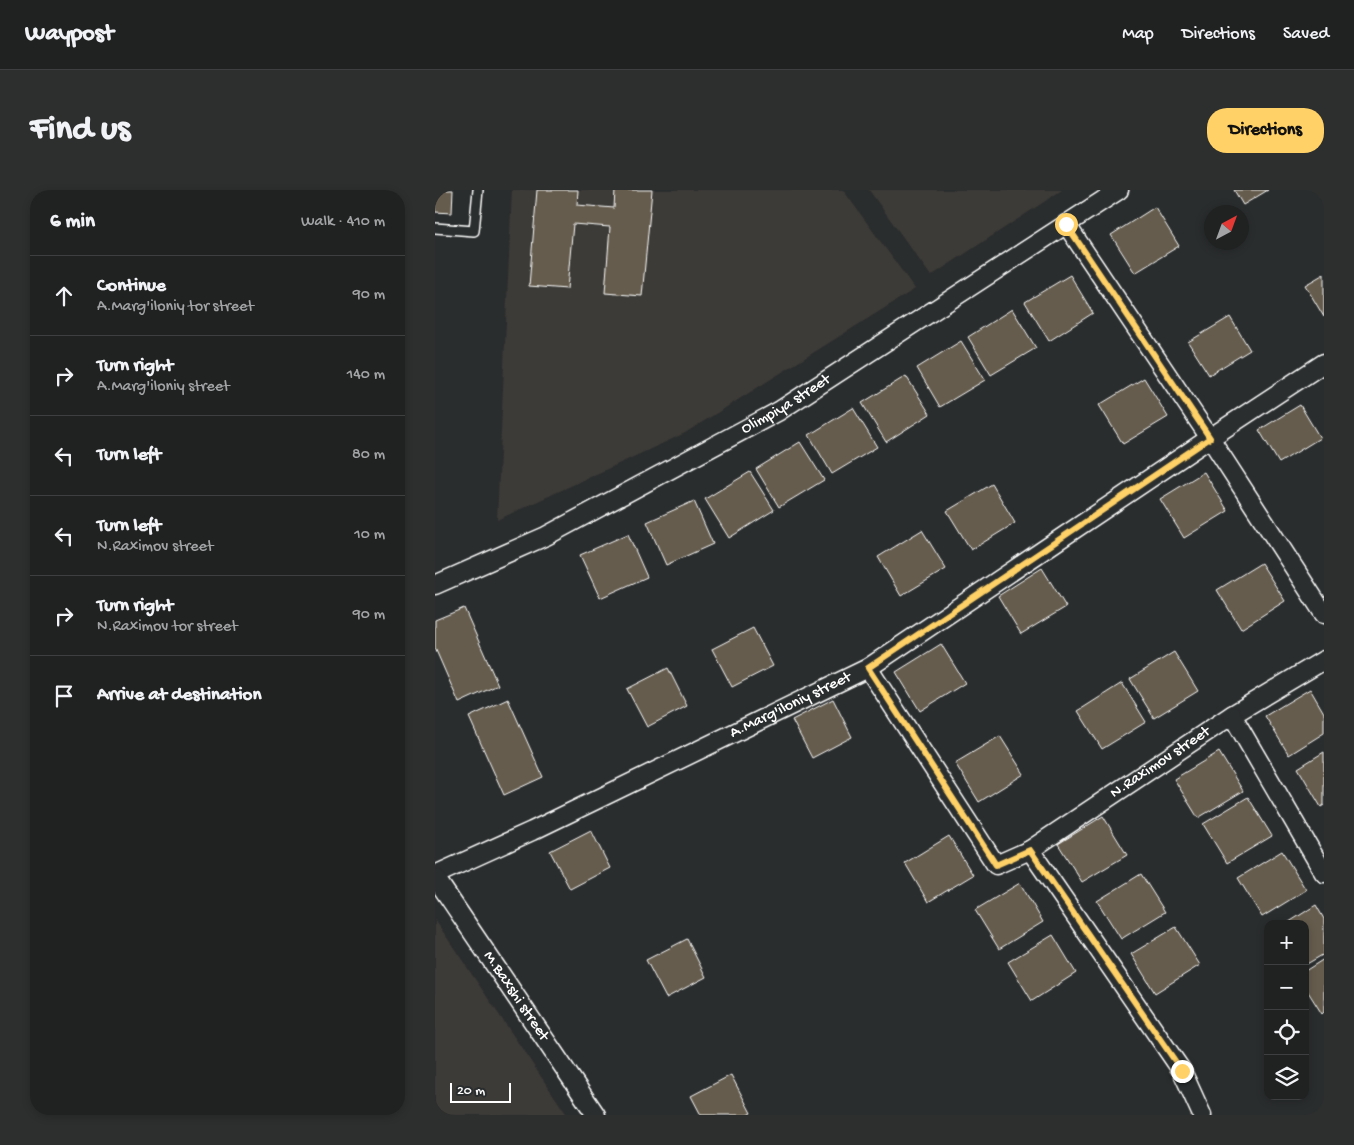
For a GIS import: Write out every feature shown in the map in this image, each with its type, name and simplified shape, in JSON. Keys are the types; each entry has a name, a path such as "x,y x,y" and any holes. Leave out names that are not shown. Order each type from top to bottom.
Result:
{"street":[{"name":"Olimpiya street","path":"435,585 546,536 779,411 1119,190"},
{"path":"1066,224 1210,438 1324,614"},
{"name":"A.Marg'iloniy street","path":"435,876 532,832 868,668 1324,363"},
{"name":"N.Raximov street","path":"868,668 996,865 1030,850 1232,715 1324,660"},
{"path":"1232,715 1324,873"},
{"path":"1030,850 1182,1071 1201,1115"},
{"name":"M.Baxshi street","path":"435,876 596,1115"}],"lane":[{"path":"435,228 474,231 478,190"}],"shaded area":[{"path":"512,190 843,190 915,289 685,433 497,520"},
{"path":"869,190 1062,190 931,276"},
{"path":"435,920 567,1115 435,1115"}],"building":[{"path":"435,190 453,190 452,213 435,212"},
{"path":"537,190 578,190 577,205 614,208 615,190 652,190 642,296 605,293 610,227 573,224 567,289 529,286"},
{"path":"1234,190 1268,190 1243,205"},
{"path":"1155,207 1179,246 1135,273 1111,235"},
{"path":"1324,274 1324,317 1305,285"},
{"path":"1070,275 1093,313 1049,341 1025,302"},
{"path":"1012,309 1036,348 991,375 968,337"},
{"path":"1230,317 1250,350 1209,375 1188,342"},
{"path":"961,341 985,380 940,407 917,368"},
{"path":"906,376 930,414 886,442 862,403"},
{"path":"1144,378 1168,417 1123,444 1099,405"},
{"path":"1300,405 1320,438 1279,463 1259,430"},
{"path":"853,408 877,447 832,474 809,435"},
{"path":"800,442 824,480 779,507 756,469"},
{"path":"750,472 774,510 729,538 705,499"},
{"path":"1204,472 1228,511 1184,538 1160,499"},
{"path":"992,484 1015,523 971,550 947,511"},
{"path":"694,501 713,544 666,565 647,522"},
{"path":"922,530 946,569 901,596 878,557"},
{"path":"628,534 647,577 600,598 580,555"},
{"path":"1261,563 1285,601 1241,629 1217,590"},
{"path":"1042,568 1066,607 1021,634 998,596"},
{"path":"464,608 498,685 459,703 435,648 435,620"},
{"path":"753,628 773,666 732,687 712,649"},
{"path":"941,644 965,683 920,711 896,672"},
{"path":"1174,652 1198,691 1154,718 1130,679"},
{"path":"668,668 687,706 647,727 627,689"},
{"path":"1122,683 1146,722 1102,749 1078,711"},
{"path":"1310,689 1324,713 1324,733 1289,755 1265,716"},
{"path":"508,699 543,777 504,795 469,717"},
{"path":"833,699 852,737 812,758 792,720"},
{"path":"1000,736 1024,774 979,802 955,763"},
{"path":"1219,752 1243,791 1198,818 1174,779"},
{"path":"1324,752 1324,805 1321,807 1298,768"},
{"path":"1248,797 1272,836 1227,863 1203,824"},
{"path":"1103,816 1127,855 1082,882 1058,844"},
{"path":"591,830 610,868 570,889 550,851"},
{"path":"949,836 973,875 928,902 905,863"},
{"path":"1282,851 1306,890 1262,917 1238,878"},
{"path":"1141,874 1165,912 1121,939 1097,901"},
{"path":"1020,883 1043,922 999,949 975,910"},
{"path":"1316,905 1324,919 1324,954 1309,963 1309,920 1292,920"},
{"path":"1176,927 1200,965 1155,993 1131,954"},
{"path":"1053,935 1076,973 1032,1001 1008,962"},
{"path":"687,939 706,977 666,998 646,960"},
{"path":"1324,959 1324,1012 1322,1014 1309,993 1309,968"},
{"path":"731,1075 751,1113 747,1115 701,1115 691,1096"}],"route":[{"path":"1066,224 1210,438 868,668 996,865 1030,850 1182,1071"}]}
